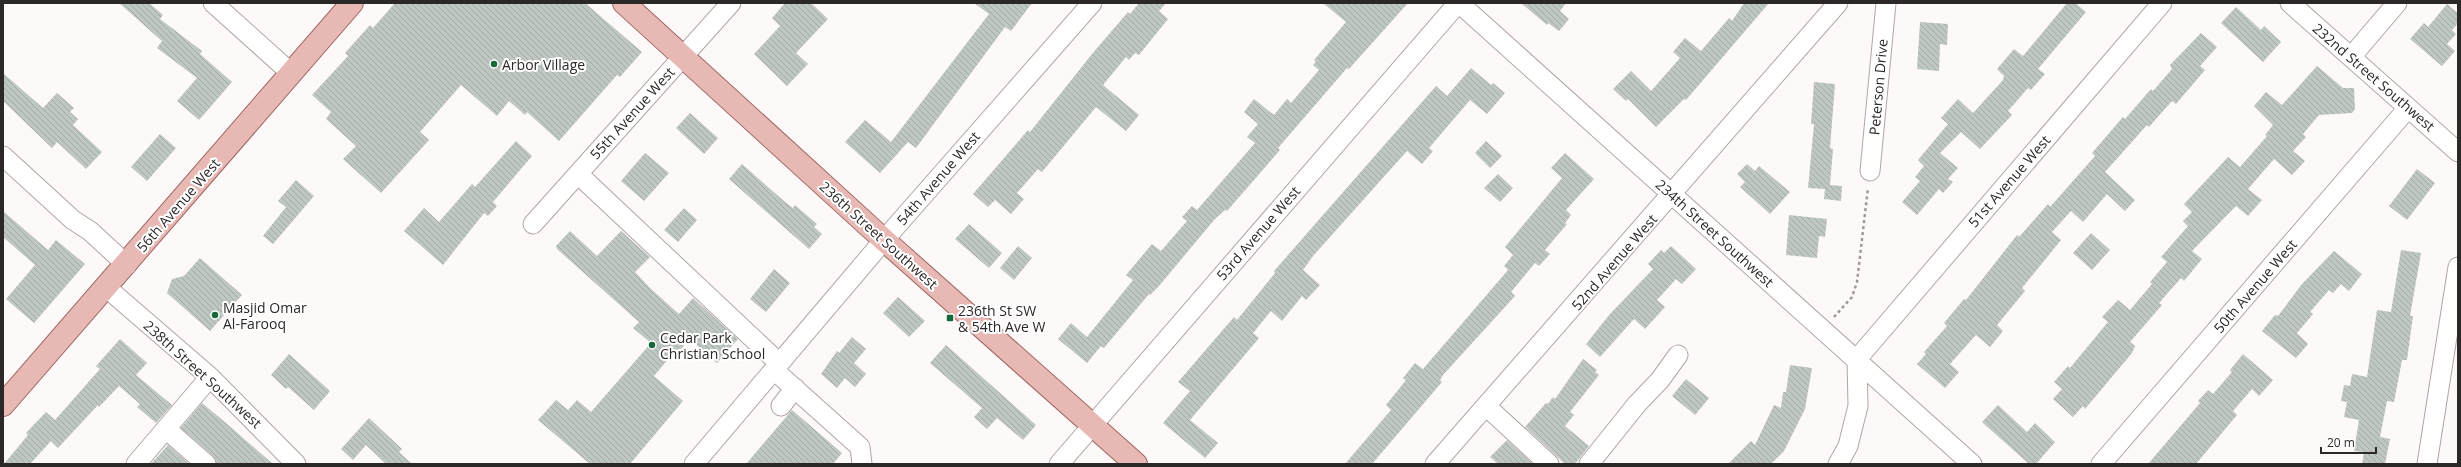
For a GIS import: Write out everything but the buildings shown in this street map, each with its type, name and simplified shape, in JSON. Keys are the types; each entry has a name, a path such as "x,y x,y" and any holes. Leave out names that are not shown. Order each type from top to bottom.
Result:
{"main road":[{"name":"56th Avenue West","path":"3,405 107,288 352,3"},
{"name":"236th Street Southwest","path":"624,3 884,240 1136,464"}],"street":[{"path":"213,3 291,73"},
{"name":"55th Avenue West","path":"533,224 682,55 731,3"},
{"name":"54th Avenue West","path":"694,464 884,240 1092,3"},
{"name":"234th Street Southwest","path":"1458,3 1857,359 1972,464"},
{"name":"53rd Avenue West","path":"1059,464 1092,424 1458,3"},
{"name":"52nd Avenue West","path":"1435,464 1487,407 1838,3"},
{"name":"Peterson Drive","path":"1870,171 1886,3"},
{"name":"51st Avenue West","path":"1857,359 2162,3"},
{"name":"232nd Street Southwest","path":"2290,3 2458,152"},
{"path":"2351,57 2397,3"},
{"name":"50th Avenue West","path":"2101,464 2408,108"},
{"path":"3,156 73,220 90,231 126,265"},
{"path":"578,174 776,367 795,388 860,447 862,464"},
{"path":"2427,464 2458,267"},
{"name":"238th Street Southwest","path":"107,288 210,377 296,464"},
{"path":"1589,464 1637,404 1660,380 1678,355"},
{"path":"1838,464 1848,446 1858,406 1857,359"},
{"path":"136,464 210,377"},
{"path":"781,406 795,388"},
{"path":"1487,407 1549,464"},
{"path":"166,429 206,464"}],"path":[{"path":"1824,330 1852,297 1861,254 1870,171"}],"place":[{"name":"Arbor Village","path":"494,64"},
{"name":"Masjid Omar Al-Farooq","path":"215,315"},
{"name":"236th St SW & 54th Ave W","path":"950,318"},
{"name":"Cedar Park Christian School","path":"652,345"}]}
